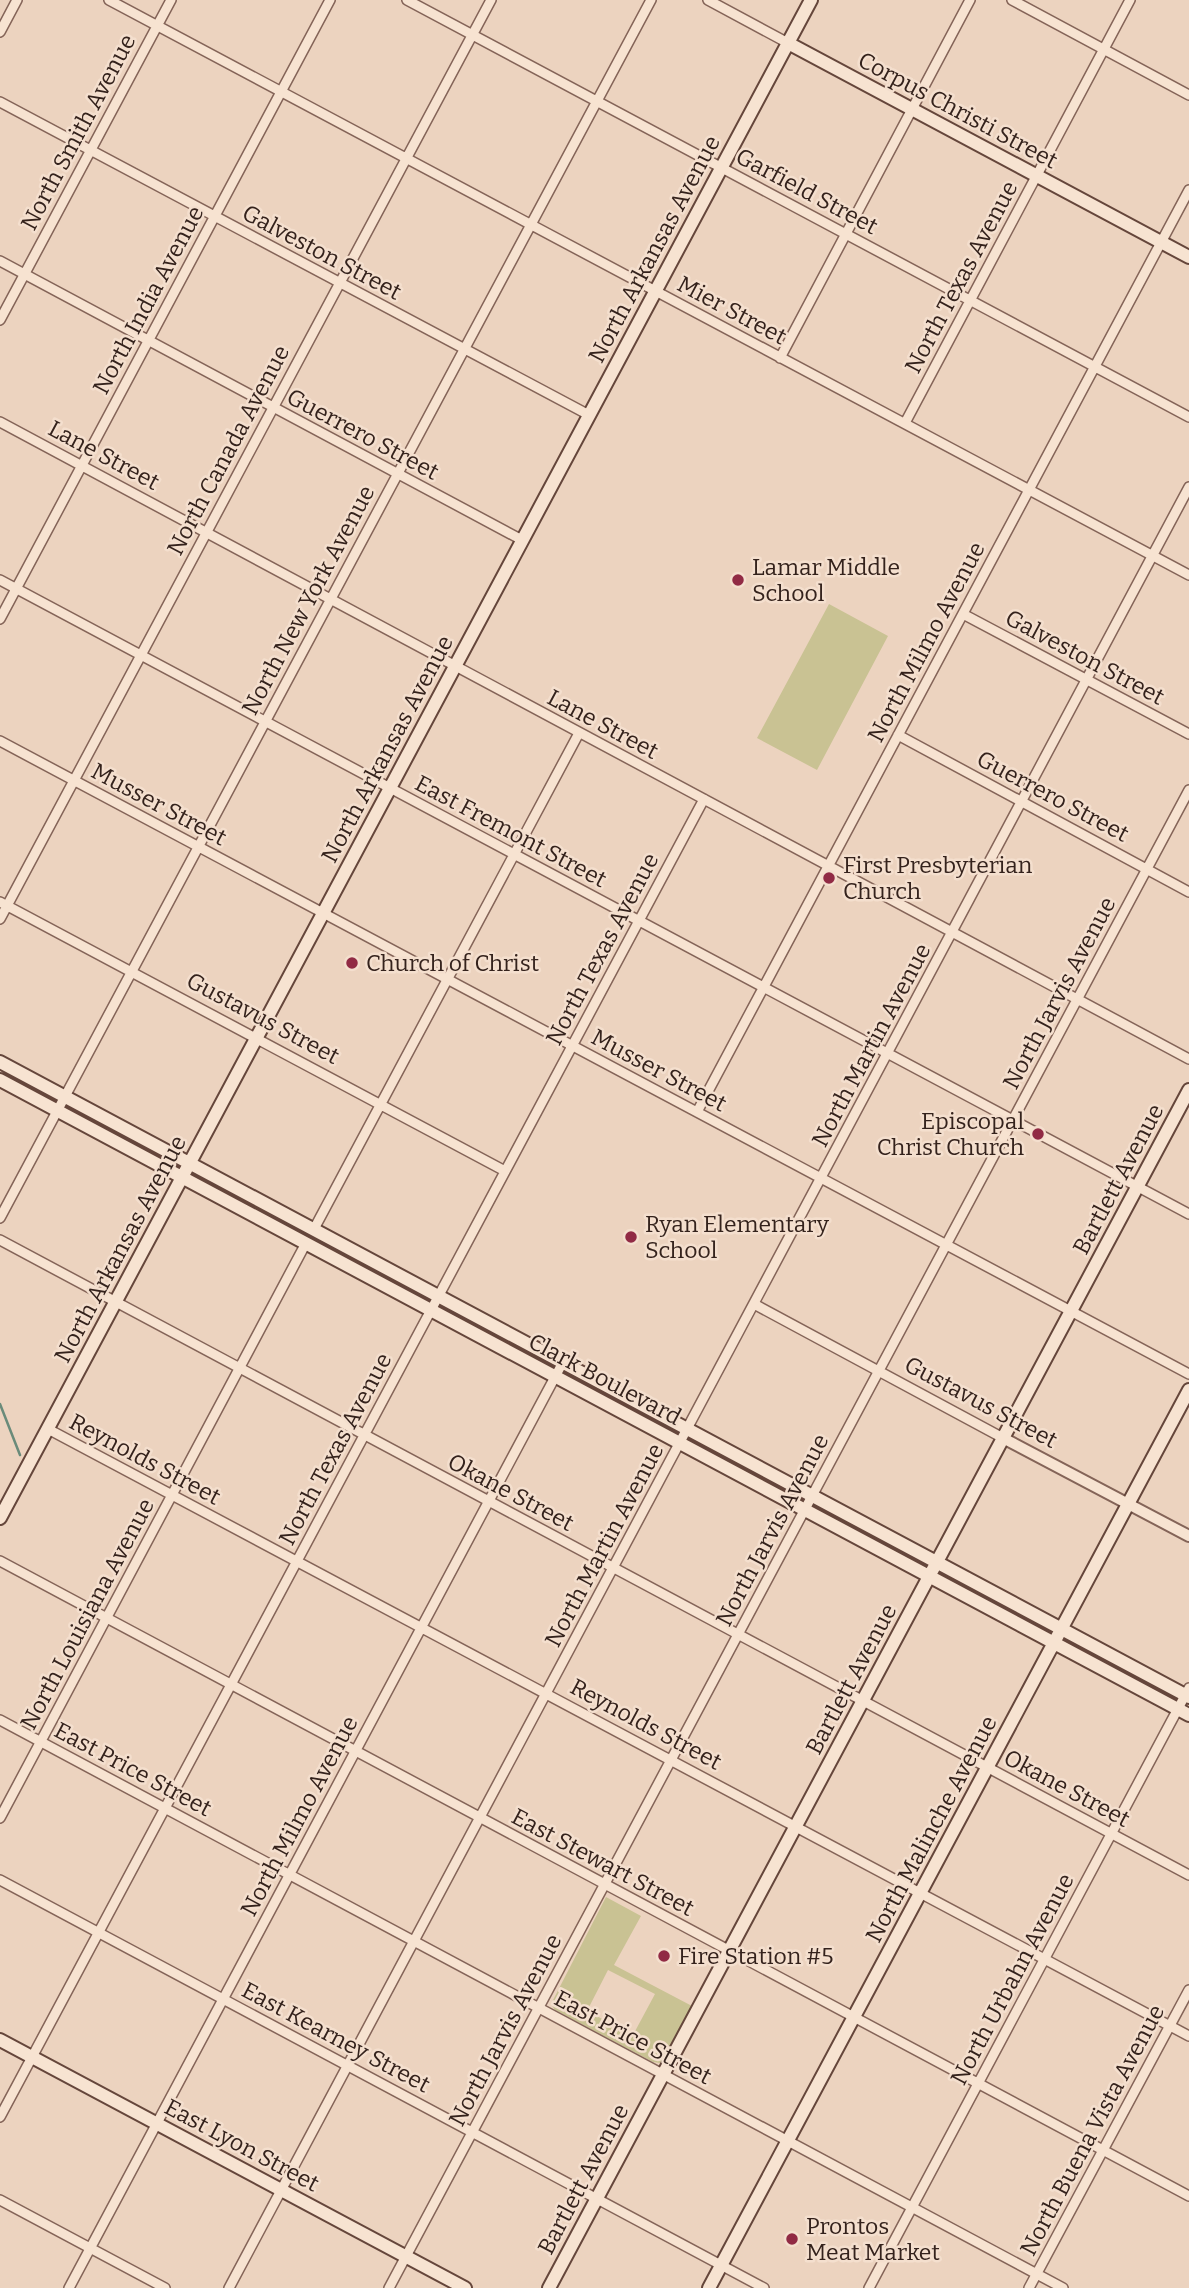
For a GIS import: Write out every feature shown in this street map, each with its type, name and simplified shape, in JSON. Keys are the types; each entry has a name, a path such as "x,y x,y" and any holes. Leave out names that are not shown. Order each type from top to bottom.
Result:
{"main road":[{"name":"North Arkansas Avenue","path":"0,1518 811,0"},
{"name":"Corpus Christi Street","path":"788,43 1189,257"},
{"name":"Clark Boulevard","path":"0,1062 1062,1629 1188,1693"},
{"name":"Clark Boulevard","path":"0,1080 1183,1712"},
{"name":"Bartlett Avenue","path":"549,2288 1189,1090"},
{"name":"North Malinche Avenue","path":"709,2288 1189,1390"},
{"name":"East Lyon Street","path":"0,2040 464,2288"}],"street":[{"path":"0,32 17,0"},
{"name":"Mier Street","path":"109,0 1189,575"},
{"name":"North Smith Avenue","path":"0,320 170,0"},
{"name":"North India Avenue","path":"0,618 330,0"},
{"name":"Garfield Street","path":"407,0 1189,417"},
{"name":"North Canada Avenue","path":"0,919 4,904 74,781 491,0"},
{"name":"North New York Avenue","path":"0,1218 650,0"},
{"name":"Corpus Christi Street","path":"708,0 788,43"},
{"path":"780,358 970,0"},
{"path":"1012,0 1189,95"},
{"name":"North Texas Avenue","path":"905,424 1130,0"},
{"name":"Galveston Street","path":"0,102 589,415"},
{"name":"North Milmo Avenue","path":"697,1112 1189,190"},
{"name":"Guerrero Street","path":"0,261 522,540"},
{"name":"Lane Street","path":"0,422 1189,1059"},
{"name":"North Martin Avenue","path":"229,2288 1189,487"},
{"name":"East Fremont Street","path":"0,580 1189,1214"},
{"name":"Galveston Street","path":"963,614 1189,734"},
{"path":"314,1230 579,733"},
{"name":"Guerrero Street","path":"898,735 1189,892"},
{"name":"Musser Street","path":"0,741 1189,1374"},
{"name":"North Jarvis Avenue","path":"389,2288 1189,790"},
{"name":"North Texas Avenue","path":"0,2117 704,799"},
{"name":"Gustavus Street","path":"4,904 505,1171"},
{"name":"Okane Street","path":"0,1240 1189,1875"},
{"name":"North Louisiana Avenue","path":"0,1818 306,1243"},
{"name":"Gustavus Street","path":"754,1304 1189,1536"},
{"name":"North Milmo Avenue","path":"69,2288 563,1362"},
{"name":"Reynolds Street","path":"48,1429 1189,2036"},
{"name":"East Stewart Street","path":"0,1561 1189,2196"},
{"name":"North Urbahn Avenue","path":"869,2288 1111,1834 1183,1712 1188,1693"},
{"name":"East Price Street","path":"0,1720 1063,2288"},
{"name":"East Kearney Street","path":"0,1880 764,2288"},
{"name":"North Buena Vista Avenue","path":"1029,2288 1189,1990"},
{"path":"0,2200 165,2288"}],"shaded area":[{"path":"829,604 888,636 817,770 757,738"},
{"path":"606,1897 641,1916 614,1965 692,2006 660,2063 653,2062 555,2010 551,2004","holes":["608,1970 655,1994 633,2035 587,2011"]}],"waterway":[{"path":"0,1404 20,1455"}],"place":[{"name":"Lamar Middle School","path":"738,580"},
{"name":"First Presbyterian Church","path":"829,878"},
{"name":"Church of Christ","path":"352,963"},
{"name":"Episcopal Christ Church","path":"1038,1134"},
{"name":"Ryan Elementary School","path":"631,1237"},
{"name":"Fire Station #5","path":"664,1956"},
{"name":"Prontos Meat Market","path":"792,2239"}]}
